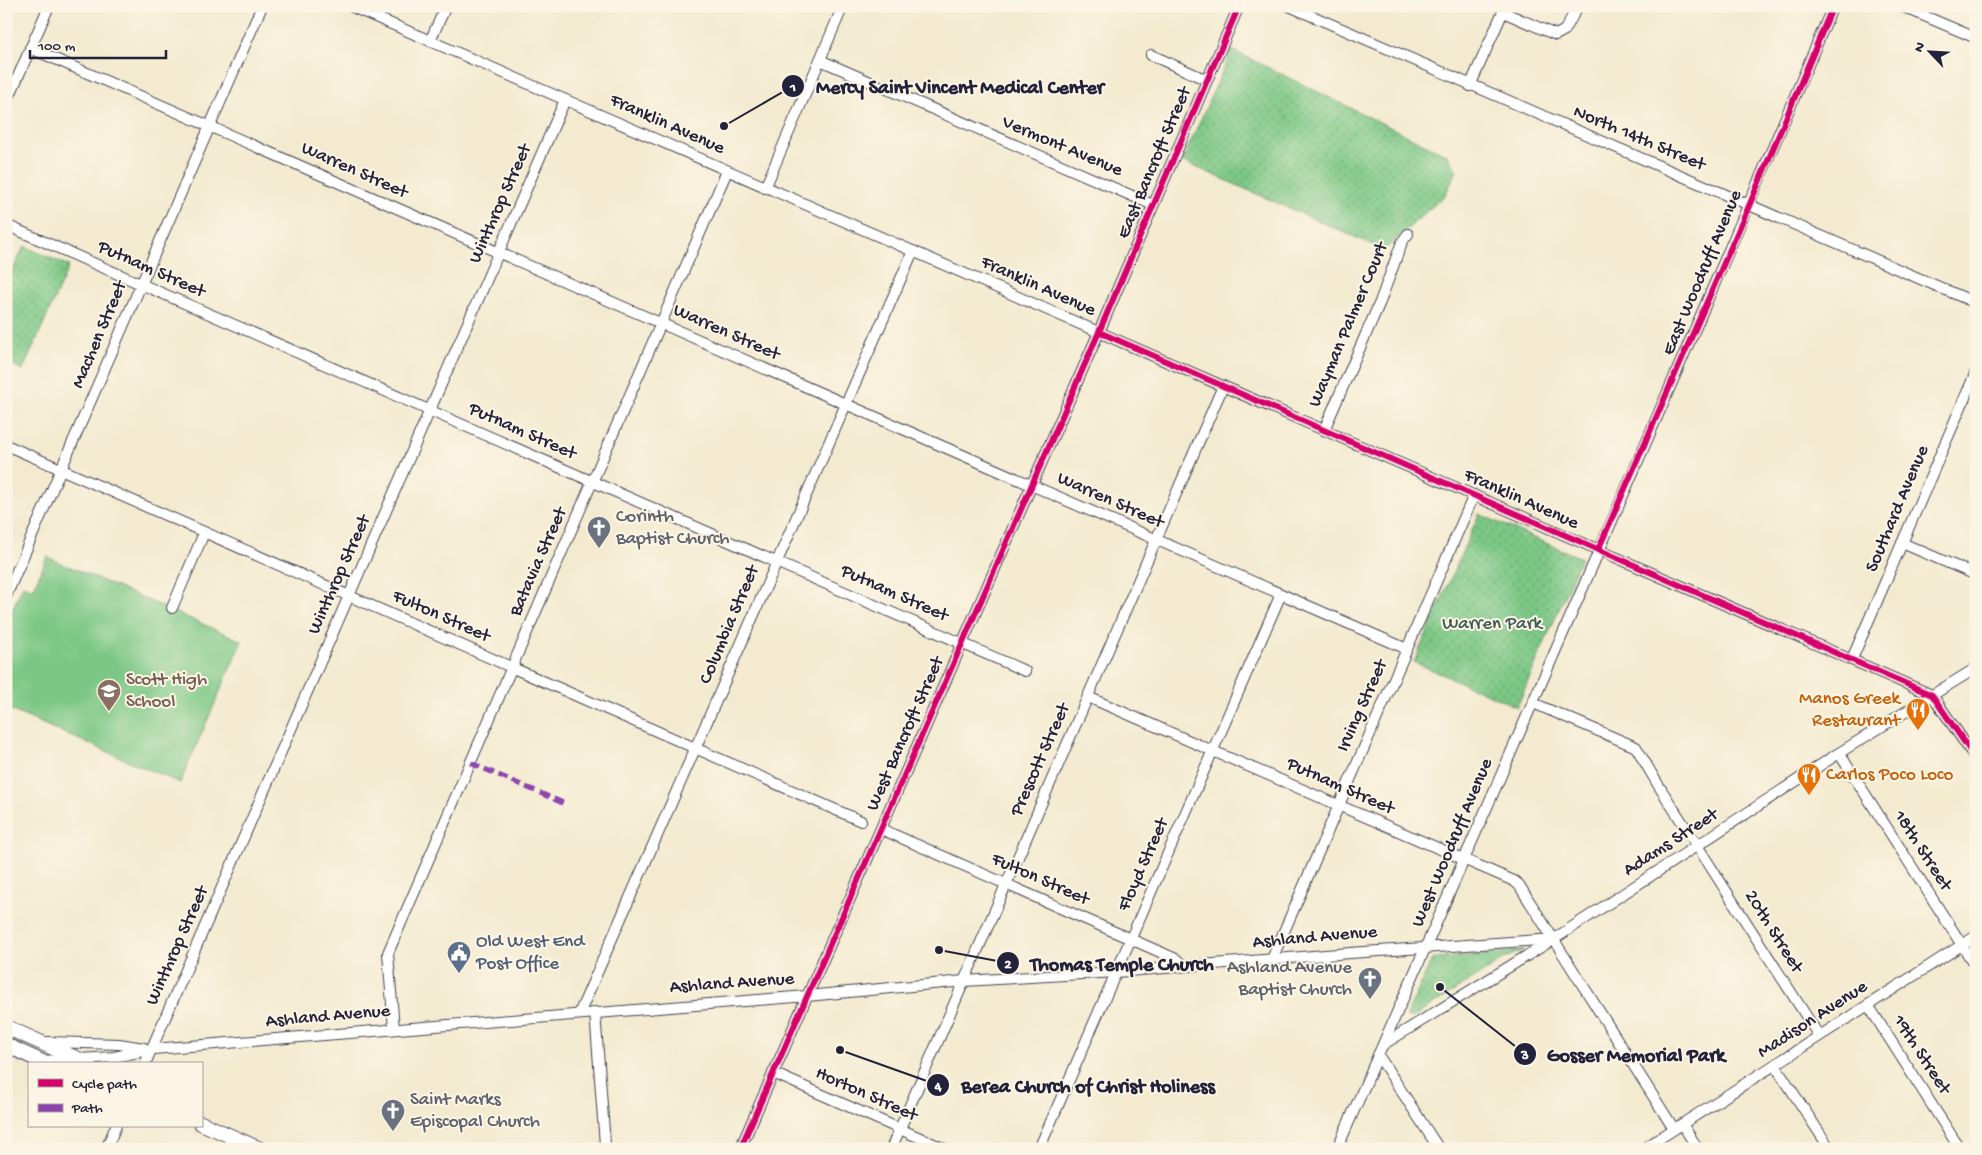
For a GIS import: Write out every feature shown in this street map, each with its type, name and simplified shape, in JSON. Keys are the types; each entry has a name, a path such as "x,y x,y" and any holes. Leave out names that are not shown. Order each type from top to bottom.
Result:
{"main road":[{"path":"6,1026 85,1062"},
{"path":"6,1046 44,1062"},
{"path":"202,1124 230,1142 260,1149"}],"street":[{"path":"6,104 48,6"},
{"name":"Machen Street","path":"6,596 262,6"},
{"name":"Franklin Avenue","path":"350,6 1932,695"},
{"path":"430,41 446,6"},
{"path":"765,188 843,6"},
{"name":"East Bancroft Street","path":"1099,332 1239,6"},
{"name":"North 14th Street","path":"1288,6 1976,303"},
{"path":"1470,86 1504,9 1556,35 1565,30 1578,6"},
{"name":"East Woodruff Avenue","path":"1598,550 1749,206 1833,6"},
{"path":"1901,6 1976,38"},
{"name":"Warren Street","path":"30,48 1407,649"},
{"path":"1151,55 1207,80"},
{"name":"Vermont Avenue","path":"820,60 1153,205"},
{"name":"Winthrop Street","path":"147,1062 565,100"},
{"name":"Batavia Street","path":"394,1029 388,953 728,171"},
{"name":"Putnam Street","path":"6,225 1025,670"},
{"name":"Wayman Palmer Court","path":"1324,430 1380,302 1402,242 1408,234"},
{"name":"Columbia Street","path":"579,1014 913,251"},
{"name":"West Bancroft Street","path":"740,1149 1099,332"},
{"name":"Southard Avenue","path":"1852,660 1976,372"},
{"name":"Prescott Street","path":"891,1149 1223,386"},
{"name":"Fulton Street","path":"6,445 861,821"},
{"name":"Irving Street","path":"1272,959 1474,496"},
{"path":"172,608 204,533"},
{"path":"1902,543 1976,575"},
{"name":"West Woodruff Avenue","path":"1337,1149 1427,947 1598,550"},
{"name":"Floyd Street","path":"1039,1149 1281,594"},
{"name":"Adams Street","path":"1383,1044 1554,939 1839,753 1976,668"},
{"path":"1932,695 1976,759"},
{"name":"Putnam Street","path":"1088,697 1514,881 1519,885 1678,1127 1698,1149"},
{"path":"1532,703 1636,748 1698,846"},
{"name":"18th Street","path":"1839,753 1976,967"},
{"name":"Fulton Street","path":"880,829 1176,959 1184,966"},
{"name":"20th Street","path":"1698,846 1819,1036"},
{"name":"Madison Avenue","path":"1643,1149 1976,936"},
{"name":"Ashland Avenue","path":"44,1062 85,1062 153,1049 807,996 964,981 1116,972 1427,947 1554,939"},
{"name":"19th Street","path":"1868,1005 1960,1149"},
{"path":"595,1012 606,1145"},
{"name":"Ashland Avenue","path":"43,1042 119,1044 153,1049"},
{"path":"1378,1055 1439,1149"},
{"path":"1775,1065 1830,1149"},
{"name":"Horton Street","path":"773,1073 945,1149"},
{"path":"106,1149 115,1128"}],"green space":[{"path":"1232,50 1447,155 1457,171 1445,195 1384,250 1182,161"},
{"path":"24,246 69,266 23,370 6,361 6,285"},
{"name":"Warren Park","path":"1479,514 1581,558 1517,707 1414,662"},
{"path":"47,557 242,641 180,783 6,708 6,624 23,585 33,589"},
{"path":"1524,950 1507,957 1412,1018 1408,1018 1407,1015 1432,959"}],"marked path":[{"path":"471,763 563,803"}],"cycle path":[{"path":"740,1149 1099,332 1239,6"},
{"path":"1598,550 1749,206 1833,6"},
{"path":"1099,332 1932,695 1976,759"}],"place":[{"name":"Mercy Saint Vincent Medical Center","path":"724,126"},
{"name":"Corinth Baptist Church","path":"599,549"},
{"name":"Scott High School","path":"109,712"},
{"name":"Manos Greek Restaurant","path":"1918,731"},
{"name":"Carlos Poco Loco","path":"1809,796"},
{"name":"Thomas Temple Church","path":"939,950"},
{"name":"Old West End Post Office","path":"459,974"},
{"name":"Gosser Memorial Park","path":"1440,987"},
{"name":"Ashland Avenue Baptist Church","path":"1370,1000"},
{"name":"Berea Church of Christ Holiness","path":"840,1050"},
{"name":"Saint Marks Episcopal Church","path":"393,1132"}]}
